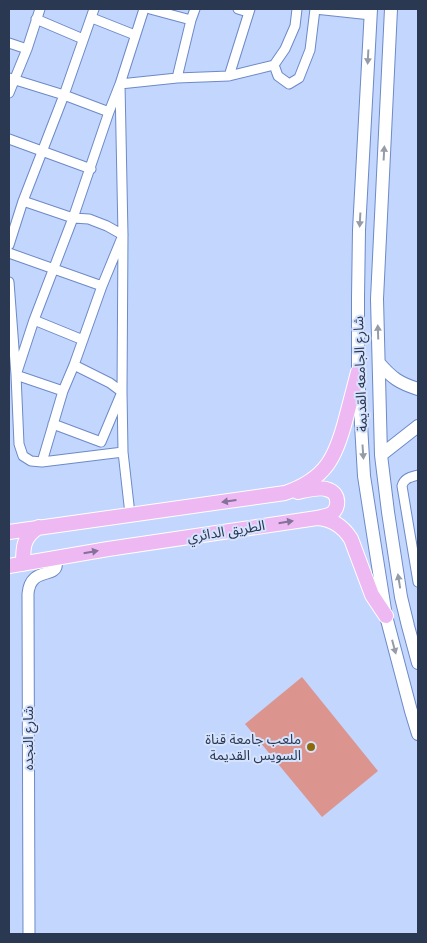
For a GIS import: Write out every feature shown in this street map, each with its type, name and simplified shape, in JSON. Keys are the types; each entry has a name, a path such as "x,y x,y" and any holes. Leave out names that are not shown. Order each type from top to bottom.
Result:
{"main road":[{"name":"شارع الجامعه القديمة","path":"391,9 377,299 382,455 388,512 402,597 418,663"},
{"name":"شارع الجامعه القديمة","path":"371,12 359,230 358,372 364,476 386,616 418,734"},
{"path":"365,124 385,124"},
{"path":"379,363 390,376 404,385 418,389"},
{"name":"الطريق الدائري","path":"9,532 286,493 302,487 322,471 333,457 340,442 358,372"},
{"path":"382,455 418,426"},
{"path":"286,493 322,488 334,493 338,505 335,511 330,515 317,518"},
{"name":"الطريق الدائري","path":"16,565 108,549 323,518 340,526 348,534 372,595 386,616"},
{"path":"16,565 26,538 39,527"}],"street":[{"path":"9,93 12,79 40,9"},
{"path":"16,375 34,320 74,218 144,9"},
{"path":"150,9 191,20"},
{"path":"177,78 195,9"},
{"path":"229,76 249,10 238,9"},
{"path":"120,84 177,78 229,76 274,65 285,49 295,26 297,9"},
{"path":"274,65 278,76 289,84 299,78 310,50 315,9 371,12"},
{"path":"9,245 93,13 135,35"},
{"path":"36,19 83,39"},
{"path":"9,43 26,48"},
{"path":"12,79 64,95 109,112"},
{"path":"120,84 123,235 123,452 130,514"},
{"path":"9,139 91,169"},
{"path":"24,201 74,218 89,220 107,226 123,235"},
{"path":"42,462 63,391 123,235"},
{"path":"9,253 102,286"},
{"path":"9,282 19,444 23,456 31,461 42,462 123,452"},
{"path":"34,320 83,340"},
{"path":"74,365 110,383 122,392"},
{"path":"16,375 63,391"},
{"path":"102,454 101,442 122,392"},
{"path":"53,424 101,442"},
{"path":"418,475 405,480 402,486 417,565 418,582"},
{"path":"410,531 418,522"},
{"name":"شارع النجده","path":"29,934 28,588 33,579 40,574 55,570 56,558"}],"shaded area":[{"path":"302,677 378,771 322,817 245,724"}],"place":[{"name":"ملعب جامعة قناة السويس القديمة","path":"311,747"}]}
